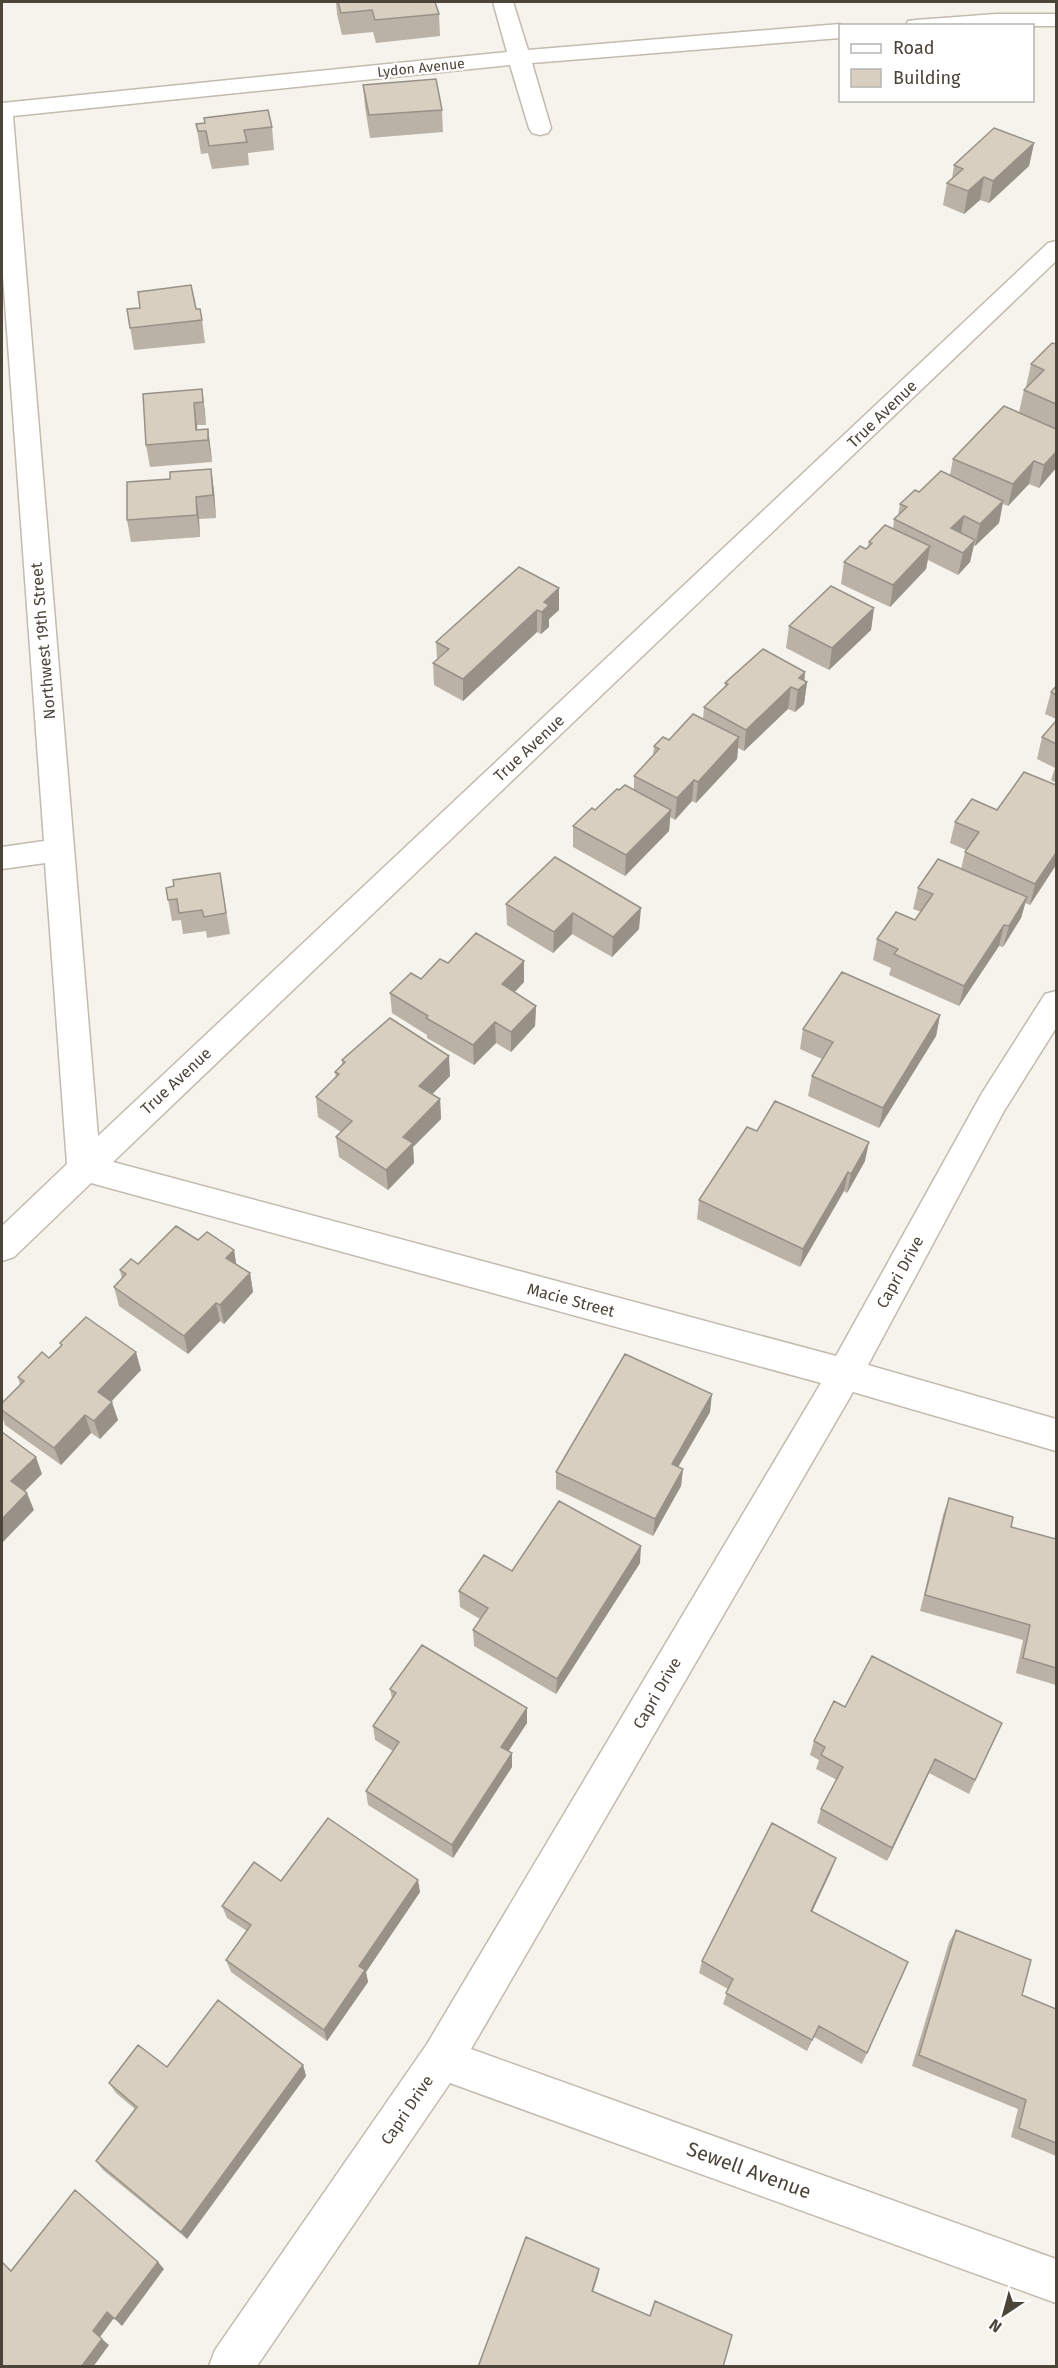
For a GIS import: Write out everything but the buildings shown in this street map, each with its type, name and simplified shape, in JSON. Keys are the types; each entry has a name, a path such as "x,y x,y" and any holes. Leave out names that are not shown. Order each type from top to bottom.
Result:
{"street":[{"path":"503,2 540,128"},
{"path":"936,24 1048,13"},
{"name":"Lydon Avenue","path":"2,113 611,48 839,31"},
{"name":"Northwest 19th Street","path":"2,113 84,1168"},
{"name":"True Avenue","path":"2,1247 1056,248"},
{"path":"2,858 59,850"},
{"name":"Capri Drive","path":"231,2367 442,2059 845,1374 993,1102 1056,1003"},
{"name":"Macie Street","path":"84,1168 845,1374 1056,1435"},
{"name":"Sewell Avenue","path":"442,2059 1056,2281"}]}
